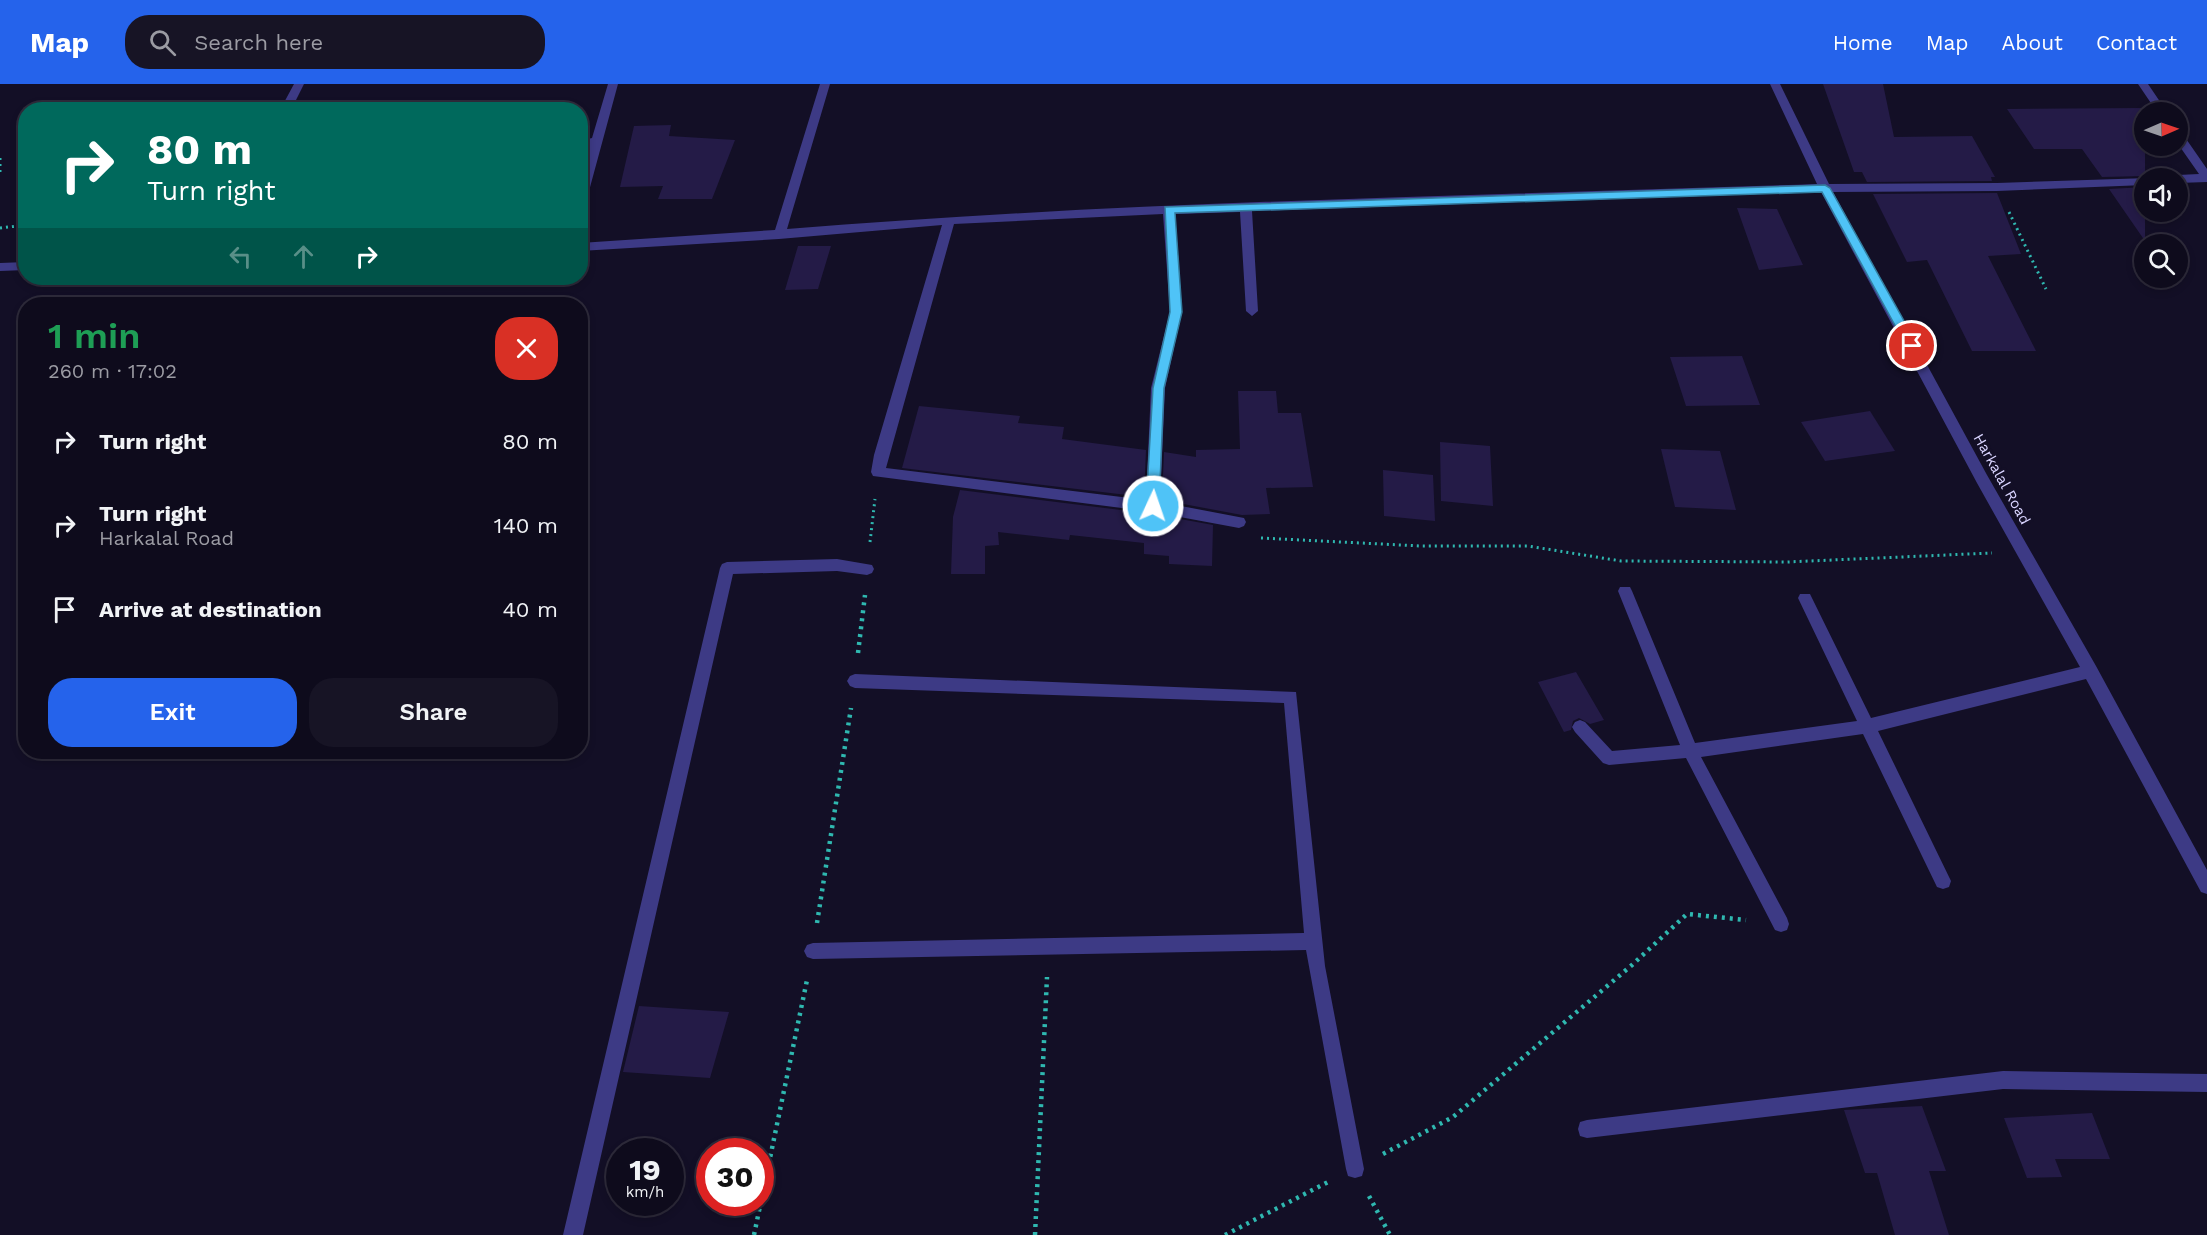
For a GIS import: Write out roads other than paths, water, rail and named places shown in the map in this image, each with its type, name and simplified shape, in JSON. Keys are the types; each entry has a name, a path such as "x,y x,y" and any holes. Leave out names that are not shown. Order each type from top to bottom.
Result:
{"street":[{"path":"289,102 299,84"},
{"path":"588,172 613,84"},
{"path":"779,235 825,84"},
{"name":"Harkalal Road","path":"1775,84 1825,188 2207,886"},
{"path":"2143,84 2155,102"},
{"path":"588,142 596,141"},
{"path":"2188,150 2207,177"},
{"path":"2188,178 2207,177"},
{"path":"588,247 779,235 950,220 1169,210 1825,188 1997,187 2134,181"},
{"path":"1246,208 1251,311"},
{"path":"1153,506 1158,388 1176,312 1169,210"},
{"path":"950,220 880,455 878,472 1153,506 1239,522"},
{"path":"0,267 18,266"},
{"path":"573,1235 727,568 837,565 867,569"},
{"path":"1625,591 1690,751 1781,924"},
{"path":"1805,598 1943,881"},
{"path":"1580,727 1609,759 1690,751 1868,726 2091,671"},
{"path":"855,681 1291,697 1316,966 1355,1169"},
{"path":"813,951 1314,941"},
{"path":"1587,1129 2003,1080 2207,1083"}]}
